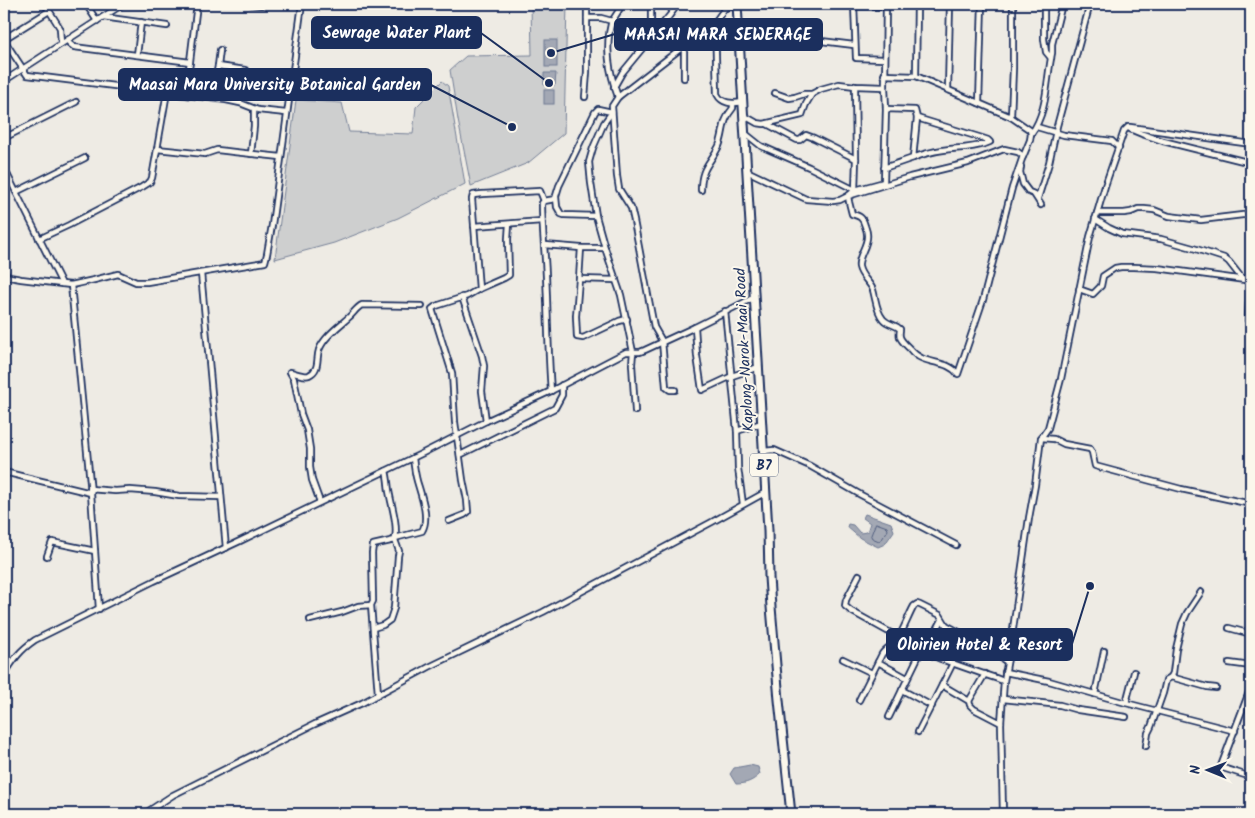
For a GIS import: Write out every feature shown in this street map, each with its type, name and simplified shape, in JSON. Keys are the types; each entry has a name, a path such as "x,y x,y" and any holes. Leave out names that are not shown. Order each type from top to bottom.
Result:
{"highway":[{"name":"Kaplong-Narok-Maai Road","path":"737,4 764,451 769,577 791,814"}],"street":[{"path":"45,4 60,28 61,44"},
{"path":"96,4 87,6 97,21"},
{"path":"4,81 123,4"},
{"path":"186,94 197,4"},
{"path":"252,4 268,4"},
{"path":"4,270 5,276 71,285 118,274 136,282 147,282 264,262 267,254 302,4"},
{"path":"585,97 588,4"},
{"path":"618,97 610,73 609,54 612,21 622,4"},
{"path":"650,39 651,4"},
{"path":"614,86 622,73 678,4"},
{"path":"675,390 670,390 666,387 662,341 654,327 632,214 628,202 620,189 617,176 612,106 618,97 715,22 726,8 737,4"},
{"path":"916,76 917,4"},
{"path":"948,90 950,4"},
{"path":"979,103 982,4"},
{"path":"1011,117 1013,4"},
{"path":"1044,4 1045,46 1046,52 1051,58"},
{"path":"848,196 852,214 860,216 868,235 858,265 863,278 872,289 881,316 885,321 896,325 900,329 900,337 914,355 918,358 950,367 958,374 983,300 1012,188 1031,134 1041,117 1052,44 1062,4"},
{"path":"1038,198 1049,163 1090,4"},
{"path":"848,196 855,190 884,182 886,5 854,5 854,45 856,58 884,59"},
{"path":"49,11 4,39 25,74 240,102 254,108 286,113"},
{"path":"102,17 167,26"},
{"path":"587,18 601,18 612,21"},
{"path":"137,55 141,22"},
{"path":"715,22 717,94 721,100 733,104 742,102"},
{"path":"738,29 854,45"},
{"path":"67,40 74,47 190,62"},
{"path":"684,46 684,78"},
{"path":"212,98 220,50"},
{"path":"218,66 245,70"},
{"path":"884,75 916,76 1011,117 1030,130 1031,134"},
{"path":"775,93 789,98 812,94 838,84 885,87"},
{"path":"855,86 855,190"},
{"path":"38,239 69,225 150,182 167,92"},
{"path":"743,115 757,123 767,124 802,115 812,94"},
{"path":"4,138 76,102"},
{"path":"701,190 702,174 719,144 724,121 727,114 733,108 733,104"},
{"path":"251,154 254,108"},
{"path":"596,216 561,214 557,207 556,197 559,186 594,112 598,109 612,112"},
{"path":"886,109 913,109 916,113 913,158"},
{"path":"612,112 604,123 593,148 589,162 590,183 596,216 616,280 633,352 635,411"},
{"path":"917,118 988,140 998,151"},
{"path":"767,124 798,140 806,135 814,138 856,159"},
{"path":"1036,127 1064,135 1112,141 1119,148"},
{"path":"1128,127 1251,144"},
{"path":"1003,814 1001,723 1004,681 1041,438 1048,428 1059,389 1095,219 1124,131 1128,127"},
{"path":"1128,127 1163,141 1251,163"},
{"path":"746,134 761,146 855,190"},
{"path":"884,168 925,154 990,142"},
{"path":"157,149 205,154 217,150 281,157"},
{"path":"748,171 806,199 833,201 910,177 968,163 1004,149 1018,152 1023,156"},
{"path":"1023,156 1020,172 1023,184 1029,192 1038,198 1041,205"},
{"path":"16,192 85,158"},
{"path":"4,168 62,284"},
{"path":"479,289 473,195 540,191 544,202 542,204 542,221 545,245 547,332 551,391"},
{"path":"544,202 556,197"},
{"path":"1097,213 1124,213 1144,209 1154,210 1169,216 1201,220 1251,214"},
{"path":"1095,219 1122,234 1160,239 1224,258 1240,276 1250,283 1248,318 1251,322"},
{"path":"474,226 542,221"},
{"path":"449,521 468,512 457,437 452,373 432,309 467,296 509,275 509,224"},
{"path":"545,245 605,248"},
{"path":"581,248 576,316 578,337 582,338 626,319"},
{"path":"1079,289 1093,294 1101,286 1103,276 1114,268 1120,267 1157,268 1245,280"},
{"path":"201,273 226,548"},
{"path":"580,279 616,280"},
{"path":"71,285 99,609"},
{"path":"462,297 484,366 482,391 486,421"},
{"path":"4,675 14,658 23,648 35,640 457,437 621,355 645,350 755,297"},
{"path":"320,502 312,480 307,430 301,414 294,379 290,372 308,375 316,370 320,349 324,342 359,306 422,306"},
{"path":"725,312 737,431 738,468 743,504"},
{"path":"695,327 702,390 732,376 758,367"},
{"path":"460,455 555,408 562,395 562,385"},
{"path":"737,431 762,424"},
{"path":"1041,438 1054,439 1064,444 1090,449 1095,466 1181,489 1250,504"},
{"path":"764,451 774,450 810,466 956,545"},
{"path":"378,694 371,605 373,601 372,553 374,545 422,531 424,528 423,497 417,482 413,458"},
{"path":"373,628 383,625 390,620 394,608 399,551 395,539 394,517 386,471"},
{"path":"4,472 90,491 130,490 180,496 221,497"},
{"path":"144,814 173,796 378,694 428,667 543,612 766,492"},
{"path":"47,556 52,542 94,551"},
{"path":"859,575 845,603 845,606 851,611 897,639 923,652 1004,681"},
{"path":"1146,746 1148,733 1163,694 1166,680 1174,673 1176,649 1182,624 1202,592"},
{"path":"310,620 358,606 371,605"},
{"path":"859,700 884,651 897,639 916,605 920,605 938,614 946,625 983,645 1007,662"},
{"path":"889,716 907,678 942,620"},
{"path":"1229,628 1251,634"},
{"path":"1094,694 1104,651"},
{"path":"842,659 872,673"},
{"path":"878,662 907,678"},
{"path":"1229,662 1251,666"},
{"path":"918,732 953,663"},
{"path":"1005,672 1049,681 1235,731"},
{"path":"1126,703 1134,672"},
{"path":"985,674 970,701 970,705 1001,723"},
{"path":"1171,677 1216,688"},
{"path":"942,685 970,701"},
{"path":"1251,687 1249,700 1221,766 1251,777"},
{"path":"902,690 932,706"},
{"path":"1003,699 1060,705 1078,710 1126,717"}],"shaded area":[{"path":"531,4 567,4 564,133 528,163 471,186 450,70 466,56 532,55"},
{"path":"442,81 448,86 465,184 398,218 334,243 275,259 296,100 342,103 349,132 413,134 416,107"}],"water":[{"path":"545,40 557,40 557,67 545,67"},
{"path":"544,73 556,73 555,85 544,85"},
{"path":"544,90 554,90 554,104 544,104"},
{"path":"865,514 891,523 894,531 885,544 878,547 860,538 847,527 848,524 853,525 860,533 867,532 870,523 863,518"},
{"path":"750,765 758,767 760,774 749,782 736,784 730,774 734,768"}],"place":[{"name":"MAASAI MARA SEWERAGE","path":"551,53"},
{"name":"Sewrage Water Plant","path":"549,83"},
{"name":"Maasai Mara University Botanical Garden","path":"512,127"},
{"name":"Oloirien Hotel & Resort","path":"1090,586"}]}
